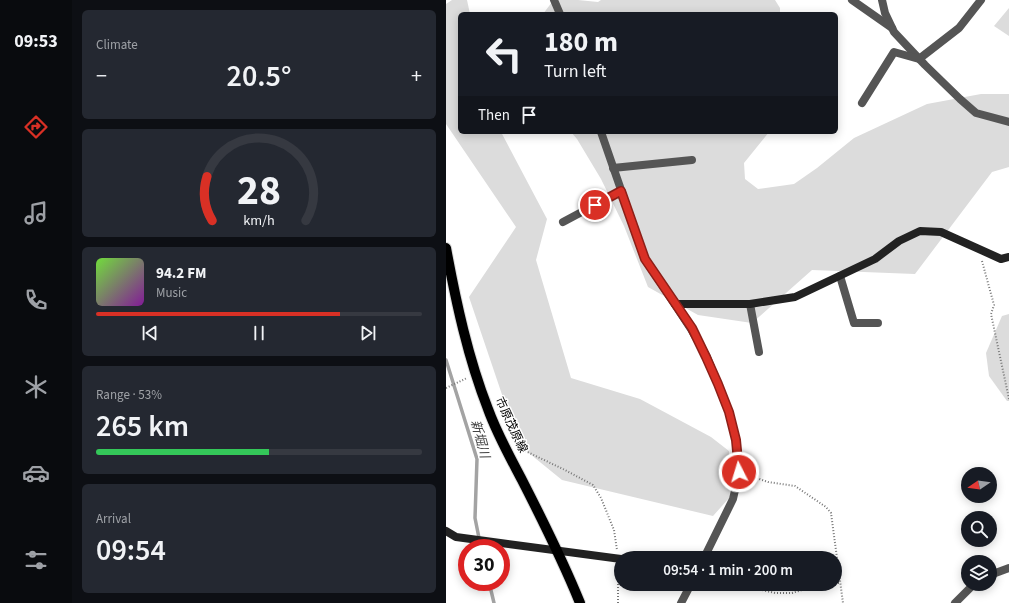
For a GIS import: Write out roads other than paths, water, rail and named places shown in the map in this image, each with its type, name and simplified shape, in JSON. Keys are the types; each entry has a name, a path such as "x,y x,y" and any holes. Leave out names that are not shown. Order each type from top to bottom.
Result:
{"main road":[{"name":"市原茂原線","path":"446,248 461,320 476,375 488,411 558,551 580,603"}],"street":[{"path":"554,0 559,12"},
{"path":"852,0 892,28"},
{"path":"882,0 885,13 894,32 919,59 976,113 1009,122"},
{"path":"919,59 959,28 981,0"},
{"path":"862,103 894,52 919,59"},
{"path":"602,134 645,259 692,328 718,384 729,412 736,440 739,472 733,499 707,551"},
{"path":"613,168 692,160"},
{"path":"563,222 621,191"},
{"path":"675,304 750,304 795,297 875,259 900,241 920,231 941,232 1001,258 1009,257"},
{"path":"840,276 854,323 878,323"},
{"path":"750,304 759,352"},
{"path":"446,531 456,537 614,558"},
{"path":"997,572 1009,568"},
{"path":"681,603 687,591"},
{"path":"954,603 967,591"}],"waterway":[{"name":"新堀川","path":"446,360 477,459 475,518 479,539"},
{"name":"新堀川","path":"491,591 494,603"}]}
